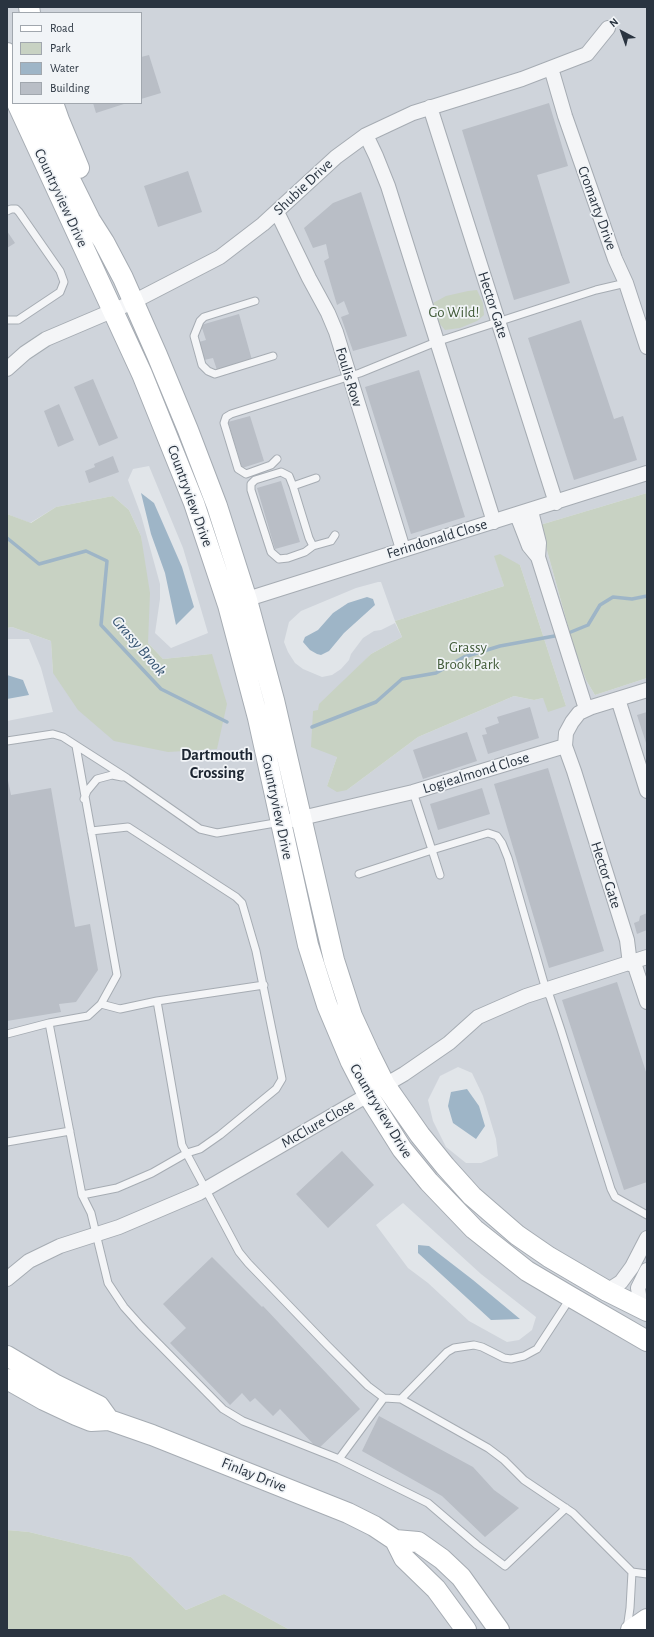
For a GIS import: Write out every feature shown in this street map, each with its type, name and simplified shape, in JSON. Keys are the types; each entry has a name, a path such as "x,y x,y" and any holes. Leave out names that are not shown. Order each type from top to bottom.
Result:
{"street":[{"name":"Shubie Drive","path":"7,369 25,353 46,339 133,302 220,258 277,212 336,157 366,135 397,119 430,107 522,79 587,54 608,28"},
{"path":"7,54 12,63"},
{"name":"Cromarty Drive","path":"551,68 565,116 615,259 626,283 647,347"},
{"path":"7,82 12,93"},
{"name":"Countryview Drive","path":"17,104 142,374 174,450 198,516 228,605 260,725 302,922 316,973 336,1030 368,1095 390,1132 415,1166 458,1214 509,1257 571,1297 647,1341"},
{"name":"Countryview Drive","path":"32,104 90,220 120,272 158,355 201,461 247,600 278,714 324,922 339,979 360,1034 385,1085 432,1151 472,1196 502,1223 533,1246 607,1291 644,1310"},
{"path":"53,104 58,120 96,212 104,242"},
{"name":"Hector Gate","path":"430,107 556,502"},
{"path":"366,135 388,186 494,522"},
{"name":"Foulis Row","path":"277,212 328,313 350,377 404,549"},
{"name":"Ferindonald Close","path":"228,605 404,549 531,511 647,473"},
{"path":"531,511 539,543 538,557 586,709"},
{"path":"517,515 529,546 538,557"},
{"path":"564,746 566,733 579,713 586,709 618,698 647,690"},
{"path":"618,698 647,791"},
{"name":"Hector Gate","path":"564,746 574,771 627,940 630,964 635,966 647,1002"},
{"name":"Logiealmond Close","path":"281,822 413,792 564,746"},
{"name":"McClure Close","path":"7,1279 29,1261 60,1246 119,1227 206,1190 414,1067 449,1042 478,1017 526,996 630,964 647,957"},
{"path":"607,1291 621,1282 632,1267 647,1238"},
{"path":"644,1310 638,1288 647,1270"},
{"path":"7,1356 56,1385 99,1406 109,1420"},
{"name":"Finlay Drive","path":"7,1379 44,1400 91,1421 109,1420 232,1466 348,1514 374,1526 395,1540 418,1542 442,1559 460,1577 483,1606 499,1630"},
{"name":"Finlay Drive","path":"395,1540 404,1558 436,1589 466,1630"},
{"path":"631,1630 647,1619"}],"lane":[{"path":"7,211 16,209 19,212 60,271 64,282 60,292 18,320 7,320"},
{"path":"277,459 271,465 246,474 238,468 224,423 226,417 231,414 350,377 436,342 596,290 626,283"},
{"path":"255,301 204,317 200,321 194,336 202,365 208,371 215,374 273,356"},
{"path":"313,546 289,476 281,472 255,480 251,484 251,490 271,552 279,559 288,558 305,552 313,546 331,541 335,535"},
{"path":"293,486 316,478"},
{"path":"7,741 53,734 63,737 127,778 200,829 217,833 281,822"},
{"path":"7,1034 49,1023 88,1016 101,1004 117,975 84,799 76,746"},
{"path":"84,799 87,792 97,779 112,775 127,778"},
{"path":"413,792 440,875"},
{"path":"82,1196 117,1188 152,1174 186,1153 200,1149 220,1135 276,1089 282,1079 264,985 242,903 236,897 128,827 91,831"},
{"path":"359,874 488,833 497,836 502,843 508,858 546,990 550,997 561,1030 611,1189 615,1197 647,1215"},
{"path":"101,1004 120,1009 157,1001 264,985"},
{"path":"157,1001 182,1145 239,1252 248,1263 368,1386 384,1398 401,1399 488,1448 504,1460 524,1480 566,1508 582,1521 607,1549 632,1572 647,1574"},
{"path":"49,1023 82,1196 91,1214 108,1283 124,1307 140,1326 223,1409 243,1421 339,1458 428,1503 477,1545 505,1566 566,1508"},
{"path":"7,1142 70,1131"},
{"path":"401,1399 448,1352 454,1348 474,1345 482,1347 504,1358 511,1359 524,1356 537,1349 571,1297"},
{"path":"339,1458 384,1398"},
{"path":"627,1630 632,1572"}],"shaded area":[{"path":"7,7 647,7 647,493 540,525 574,648 586,680 595,695 647,678 647,1630 290,1630 224,1594 186,1610 131,1557 29,1532 7,1530 7,721 53,712 41,668 29,639 7,639 7,628 12,627 51,641 53,673 212,654 163,659 148,643 148,619 141,536 129,510 113,496 56,507 30,523 7,514","holes":["149,466 183,548 208,633 171,648 155,633 160,599 160,584 141,515 128,480 133,469","495,556 520,565 566,706 543,698 534,700 514,696 418,737 347,790 327,786 337,757 318,710 371,654 402,637 395,623 381,630 374,631 363,638 351,654 349,660 341,669 332,675 322,677 303,669 295,663 288,652 284,642 289,622 301,611 356,588 378,582 381,582 395,621 504,586","458,1067 472,1073 483,1096 496,1139 498,1156 481,1163 466,1163 446,1147 433,1121 428,1100 440,1076","403,1203 481,1274 536,1317 532,1330 519,1340 507,1342 469,1321 428,1283 408,1268 376,1225"]}],"green space":[{"name":"Go Wild!","path":"477,290 483,303 484,315 477,321 460,328 445,330 439,323 433,303 446,296"},
{"path":"647,493 647,678 595,695 586,680 574,648 540,525"},
{"path":"113,496 129,510 141,536 150,593 148,643 163,659 212,654 227,704 217,749 168,752 114,741 78,710 53,673 51,641 12,627 7,628 7,514 31,523 56,507"},
{"name":"Grassy Brook Park","path":"500,554 520,565 566,706 548,712 543,698 534,700 514,696 418,737 347,790 337,792 327,786 337,757 311,747 313,711 318,710 319,704 371,654 402,637 395,621 504,586 494,556"},
{"path":"7,1530 29,1532 131,1557 186,1610 224,1594 290,1630 7,1630"}],"water":[{"path":"141,493 154,503 182,567 194,607 176,625 165,573 151,534"},
{"path":"367,597 373,599 375,605 344,633 329,651 321,655 317,654 310,650 303,642 305,637 318,630 333,613 348,603"},
{"path":"7,675 23,680 29,695 7,699"},
{"path":"467,1089 479,1106 485,1126 476,1139 453,1123 448,1106 451,1092"},
{"path":"418,1245 429,1246 520,1319 491,1320 418,1253"}],"building":[{"path":"149,55 161,93 142,99 142,57"},
{"path":"549,103 568,166 537,175 570,283 514,300 462,130"},
{"path":"93,104 124,104 96,113"},
{"path":"188,171 202,212 158,227 144,186"},
{"path":"361,192 407,336 353,351 341,317 349,314 344,301 337,305 324,261 329,258 326,244 313,248 304,228 333,203"},
{"path":"7,231 15,243 7,248"},
{"path":"239,314 252,360 217,370 213,358 204,360 199,342 206,340 201,325"},
{"path":"581,320 614,419 623,416 637,460 574,480 528,338"},
{"path":"419,370 465,517 411,534 365,387"},
{"path":"93,379 118,438 99,446 74,387"},
{"path":"59,404 74,440 58,447 44,411"},
{"path":"250,416 264,461 242,468 228,422"},
{"path":"113,456 119,472 89,483 85,471 95,467 94,464"},
{"path":"281,481 300,542 275,549 257,488"},
{"path":"530,707 539,738 488,754 482,735 487,734 485,728 499,723 497,717"},
{"path":"647,712 647,746 637,715"},
{"path":"467,732 477,761 423,779 413,750"},
{"path":"548,768 604,951 549,968 494,784"},
{"path":"7,776 11,795 51,788 75,927 90,924 98,970 76,1002 59,1004 61,1012 7,1021"},
{"path":"482,788 490,814 438,830 430,804"},
{"path":"647,913 647,930 637,934 634,923 639,921 640,916"},
{"path":"617,982 647,1075 647,1182 624,1190 562,1000"},
{"path":"342,1151 374,1185 328,1228 296,1194"},
{"path":"212,1257 262,1307 263,1306 360,1409 318,1449 280,1409 273,1416 255,1398 250,1402 242,1393 230,1405 170,1343 186,1328 163,1304"},
{"path":"379,1416 473,1467 494,1490 519,1508 485,1537 442,1496 362,1451"}],"waterway":[{"name":"Grassy Brook","path":"7,538 39,564 86,551 107,561 101,625 161,689 227,722"},
{"name":"Grassy Brook","path":"566,634 588,625 600,605 613,597 632,599 647,596"},
{"name":"Grassy Brook","path":"312,727 376,702 402,679 436,673 464,657 500,646 560,635"}],"district":[{"name":"Dartmouth Crossing","path":"217,764"}]}
